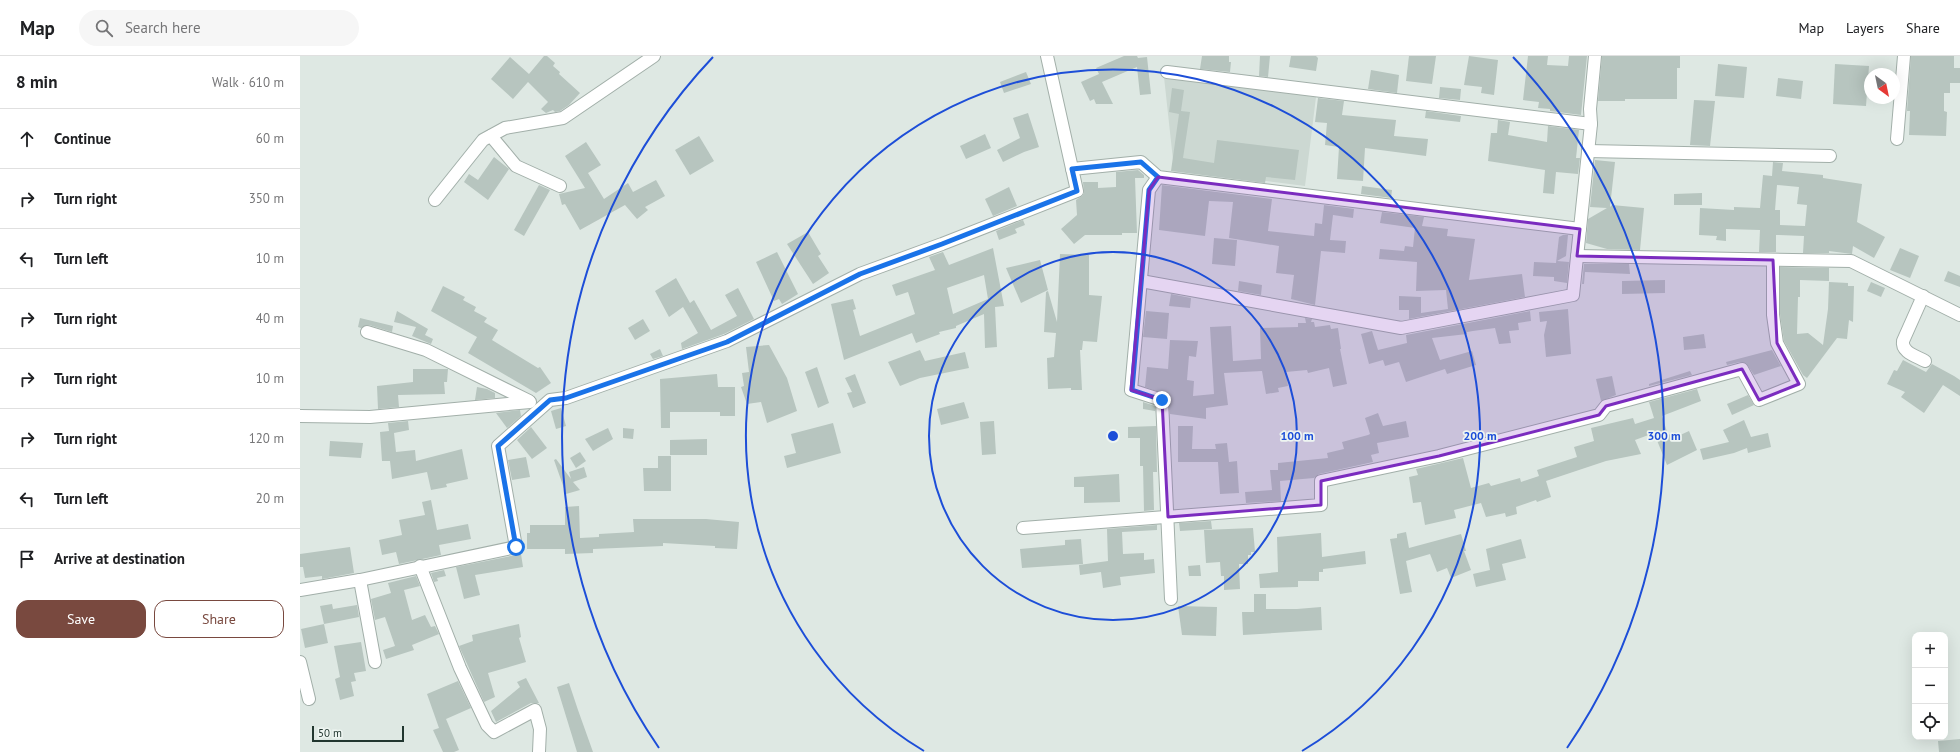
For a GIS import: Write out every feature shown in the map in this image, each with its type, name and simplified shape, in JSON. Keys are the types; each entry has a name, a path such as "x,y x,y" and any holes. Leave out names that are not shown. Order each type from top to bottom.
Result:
{"street":[{"path":"435,200 483,140 505,128 563,118 654,56"},
{"path":"300,590 360,580 420,566 516,547 498,446 550,400 566,398 727,342 860,274 942,244 1077,191 1048,56"},
{"path":"1141,280 1401,328 1573,295 1591,124 1591,103 1596,56"},
{"path":"1897,139 1904,56"},
{"path":"1167,72 1591,124"},
{"path":"492,136 516,166 560,186"},
{"path":"1588,151 1830,156"},
{"path":"1072,169 1141,162 1158,177 1580,229"},
{"path":"1158,177 1149,190 1132,390 1162,400 1171,599"},
{"path":"1577,256 1851,261 1960,315"},
{"path":"1023,528 1321,505 1321,481 1439,456 1598,415 1606,406 1742,369 1759,400 1766,398 1799,384 1777,343 1773,315 1773,260"},
{"path":"1923,296 1902,346 1904,350 1925,361"},
{"path":"367,332 426,350 541,408"},
{"path":"300,416 370,417 530,402"},
{"path":"420,566 460,668 487,725 494,732 535,710 540,729 539,752"},
{"path":"360,580 374,662"},
{"path":"300,662 309,699"}],"highlighted area":[{"path":"1158,177 1580,229 1577,256 1773,260 1777,343 1799,384 1759,400 1742,369 1606,406 1599,415 1439,456 1321,481 1321,505 1168,517 1162,400 1131,390 1149,190"}],"shaded area":[{"path":"1164,77 1316,97 1305,186 1174,169"}],"building":[{"path":"544,56 547,56 555,63 553,66 560,72 559,74 580,93 569,105 560,111 555,112 553,110 546,113 541,109 548,102 528,82 513,99 491,79 510,57 529,74"},
{"path":"1124,56 1137,56 1138,58 1147,57 1151,94 1140,95 1137,67 1102,82 1113,104 1096,104 1094,99 1090,101 1081,82 1099,74 1096,68"},
{"path":"1202,56 1229,56 1229,62 1231,62 1230,72 1200,69"},
{"path":"1260,56 1270,56 1268,77 1259,76"},
{"path":"1291,56 1316,56 1318,58 1316,71 1289,67"},
{"path":"1409,56 1436,56 1432,84 1406,81"},
{"path":"1469,56 1498,60 1494,95 1481,93 1482,87 1464,85"},
{"path":"1528,56 1548,56 1547,65 1568,66 1569,56 1587,56 1581,115 1538,108 1539,102 1523,100"},
{"path":"1602,56 1680,56 1680,68 1677,68 1677,99 1625,99 1625,101 1598,101"},
{"path":"1911,56 1954,56 1954,68 1960,68 1960,83 1950,83 1950,93 1944,93 1944,111 1947,112 1946,136 1909,135 1910,111 1907,111"},
{"path":"1718,64 1747,67 1744,98 1715,96"},
{"path":"1835,64 1869,66 1869,68 1864,68 1864,104 1866,104 1866,106 1833,104"},
{"path":"1371,70 1399,75 1397,93 1368,89"},
{"path":"1026,72 1031,84 1004,93 1000,82"},
{"path":"1778,78 1803,81 1801,99 1776,96"},
{"path":"1440,87 1461,89 1460,100 1439,98"},
{"path":"1172,88 1184,90 1181,111 1190,112 1183,158 1214,163 1217,140 1299,150 1295,180 1266,177 1265,183 1171,171 1179,114 1169,112"},
{"path":"1318,98 1344,101 1342,115 1396,120 1394,136 1428,139 1426,156 1365,148 1363,181 1337,179 1339,147 1325,145 1327,123 1315,122"},
{"path":"1694,100 1715,101 1710,146 1690,145"},
{"path":"1426,111 1461,116 1460,122 1425,118"},
{"path":"1028,113 1039,147 1003,162 997,150 1020,138 1013,118"},
{"path":"1498,120 1510,122 1508,135 1547,142 1548,126 1579,130 1576,158 1580,158 1578,174 1556,172 1554,194 1543,193 1545,170 1488,161 1491,133 1497,133"},
{"path":"985,134 991,148 966,159 960,146"},
{"path":"699,136 714,161 690,175 675,150"},
{"path":"586,142 601,165 588,173 604,199 628,183 633,192 656,180 665,196 645,207 648,210 637,219 625,205 580,230 565,204 562,205 559,194 585,188 565,156"},
{"path":"494,157 509,169 488,200 464,182 469,174 478,180"},
{"path":"1595,160 1615,162 1610,207 1612,205 1644,208 1640,250 1607,249 1586,243 1588,219 1607,208 1590,207"},
{"path":"1773,162 1783,163 1782,171 1823,175 1823,178 1862,184 1857,222 1885,237 1874,258 1853,246 1852,254 1829,251 1829,253 1803,253 1804,236 1776,235 1776,252 1759,252 1760,230 1726,229 1726,241 1716,240 1717,236 1699,235 1700,208 1734,210 1734,207 1760,208 1763,175 1772,176","holes":["1777,185 1799,187 1797,204 1807,205 1805,226 1780,225 1780,210 1775,210"]},
{"path":"1138,170 1144,175 1144,178 1135,178 1137,233 1122,233 1122,235 1085,235 1074,244 1061,229 1077,215 1076,200 1084,193 1083,182 1098,182 1098,188 1116,187 1116,172"},
{"path":"539,185 550,190 524,236 514,230"},
{"path":"1162,185 1272,199 1268,231 1314,236 1315,223 1322,224 1324,205 1354,209 1353,218 1333,215 1330,240 1346,241 1345,253 1321,251 1315,305 1291,299 1294,275 1276,273 1279,246 1229,238 1233,202 1209,201 1205,236 1159,230"},
{"path":"1362,186 1392,190 1391,198 1361,194"},
{"path":"1009,187 1017,206 993,216 985,199"},
{"path":"1702,193 1702,205 1674,205 1674,194"},
{"path":"1382,212 1424,217 1422,226 1448,229 1447,236 1475,239 1469,280 1522,274 1525,297 1409,319 1409,310 1399,310 1399,296 1421,297 1421,313 1448,309 1446,290 1416,291 1417,262 1379,259 1380,249 1404,251 1405,246 1413,247 1415,228 1380,223"},
{"path":"1023,220 1025,225 1015,229 1017,233 999,240 996,231"},
{"path":"808,232 821,254 818,256 829,273 813,284 787,244"},
{"path":"1568,235 1566,256 1557,261 1569,262 1567,283 1554,281 1554,277 1533,276 1534,262 1556,263 1559,237"},
{"path":"1214,238 1237,240 1235,266 1212,264"},
{"path":"993,248 1004,306 995,307 997,347 985,348 984,314 956,326 956,328 939,332 940,334 916,343 912,333 844,360 831,304 853,299 856,309 853,310 860,336 915,314 908,292 896,296 892,285 935,270 929,257 943,252 949,265","holes":["984,275 988,299 953,314 947,288"]},
{"path":"1900,248 1919,256 1910,278 1890,270"},
{"path":"777,252 798,294 782,304 779,299 774,301 756,262"},
{"path":"1060,254 1089,255 1089,295 1102,296 1097,342 1083,341 1082,350 1080,350 1082,390 1071,390 1071,388 1048,389 1047,358 1054,357 1056,333 1044,332 1046,292 1048,291 1057,322"},
{"path":"1040,260 1048,290 1021,303 1006,268"},
{"path":"1584,264 1629,264 1630,274 1585,272 1584,284 1582,284"},
{"path":"1780,267 1829,268 1829,281 1800,280 1800,297 1798,297 1797,334 1808,333 1823,345 1828,309 1829,282 1848,283 1848,286 1854,286 1853,322 1849,320 1847,339 1837,338 1807,378 1803,375 1784,341 1780,314"},
{"path":"1948,271 1960,276 1960,287 1944,281"},
{"path":"676,278 690,303 694,300 711,330 737,316 725,295 738,288 754,319 724,334 682,349 681,343 698,333 683,307 669,317 655,291"},
{"path":"1665,280 1665,293 1622,294 1622,281"},
{"path":"1239,281 1262,285 1261,295 1238,291"},
{"path":"1871,282 1885,288 1881,297 1867,291"},
{"path":"443,286 465,297 463,300 476,307 474,311 487,318 484,322 498,330 492,340 538,368 540,367 551,383 536,393 468,353 477,337 431,311"},
{"path":"1171,294 1191,298 1190,308 1169,306"},
{"path":"1568,309 1571,354 1546,357 1544,335 1547,321 1540,322 1539,312"},
{"path":"397,311 428,329 425,335 433,339 431,344 412,336 416,327 394,322"},
{"path":"1146,311 1169,313 1167,339 1143,337"},
{"path":"1530,311 1531,321 1518,323 1519,330 1509,331 1511,343 1499,344 1495,328 1467,332 1467,334 1432,338 1440,360 1472,351 1476,365 1447,374 1445,369 1406,382 1399,362 1385,366 1383,360 1369,364 1361,334 1372,331 1378,350 1407,343 1406,335"},
{"path":"360,318 393,326 392,332 369,325 361,328 358,327"},
{"path":"1305,318 1312,319 1311,322 1314,322 1315,327 1330,325 1331,329 1338,328 1340,349 1347,384 1333,387 1329,368 1308,373 1307,370 1286,372 1288,386 1278,388 1279,392 1266,394 1262,371 1224,373 1228,405 1206,408 1206,419 1170,414 1168,395 1145,387 1147,367 1168,369 1170,340 1198,341 1196,357 1189,356 1187,380 1194,381 1193,396 1214,394 1210,327 1231,326 1233,361 1261,359 1260,328 1298,327 1298,323 1306,323"},
{"path":"643,319 650,331 635,340 628,328"},
{"path":"1704,334 1706,348 1684,350 1683,337"},
{"path":"769,345 787,378 797,411 767,423 761,402 747,404 741,387 744,386 742,373 749,372 746,347"},
{"path":"660,349 663,356 653,359 650,354"},
{"path":"920,350 925,361 965,352 969,368 920,378 900,386 888,362"},
{"path":"1772,350 1781,366 1754,375 1746,363 1740,362 1727,365 1726,362"},
{"path":"1903,360 1926,372 1932,364 1954,376 1960,380 1960,396 1943,385 1924,413 1901,397 1905,392 1887,384 1894,370 1897,371"},
{"path":"817,367 829,403 818,408 805,372"},
{"path":"413,369 448,369 447,382 444,382 445,394 398,395 399,407 378,409 377,386 413,382"},
{"path":"1690,371 1692,375 1649,386 1649,384"},
{"path":"717,374 718,387 735,387 735,416 720,416 720,412 670,412 670,428 661,428 660,379"},
{"path":"855,374 866,403 853,408 847,393 852,392 845,378"},
{"path":"1612,376 1616,395 1601,401 1596,379"},
{"path":"477,387 487,389 495,393 495,398 475,400"},
{"path":"1697,389 1701,401 1662,416 1668,435 1676,432 1678,436 1689,431 1697,450 1667,465 1654,433 1635,440 1641,454 1606,461 1546,481 1551,497 1537,502 1536,500 1516,507 1517,514 1506,517 1505,513 1486,517 1481,503 1454,510 1456,518 1425,525 1421,502 1413,503 1409,477 1418,475 1416,469 1463,458 1471,488 1489,483 1491,486 1520,478 1521,482 1539,476 1537,470 1577,457 1574,447 1594,441 1591,428 1633,418 1635,424 1654,418 1649,402"},
{"path":"1748,395 1754,405 1732,415 1727,404"},
{"path":"964,402 969,418 941,425 937,409"},
{"path":"1143,402 1155,406 1155,411 1143,409"},
{"path":"561,408 566,426 556,429 551,411"},
{"path":"520,410 521,416 507,428 496,413"},
{"path":"1378,413 1383,426 1406,421 1409,437 1377,443 1379,453 1371,455 1373,462 1319,474 1314,478 1280,481 1281,501 1246,503 1245,492 1272,490 1270,470 1278,470 1278,463 1328,458 1327,453 1344,449 1342,442 1370,434 1365,418"},
{"path":"1744,420 1751,437 1768,433 1771,447 1748,453 1747,448 1734,453 1703,460 1700,449 1729,442 1723,430"},
{"path":"408,421 409,430 394,433 396,452 415,450 416,461 462,449 468,479 446,484 447,487 431,490 427,472 392,479 390,461 382,461 380,432 389,431 388,423"},
{"path":"994,421 996,454 982,455 980,422"},
{"path":"833,423 841,453 787,468 784,456 796,453 791,434"},
{"path":"1156,426 1157,472 1153,472 1154,510 1144,511 1143,466 1140,466 1140,438 1128,438 1128,427"},
{"path":"1178,426 1193,426 1192,449 1216,449 1215,444 1227,443 1229,462 1237,461 1239,493 1220,494 1218,462 1178,462"},
{"path":"531,427 547,448 532,459 517,440"},
{"path":"608,428 613,439 593,451 585,439"},
{"path":"623,428 634,429 633,439 623,438"},
{"path":"707,439 707,455 670,455 670,440"},
{"path":"330,441 363,443 361,458 329,456"},
{"path":"580,452 586,461 576,468 570,458"},
{"path":"658,456 671,456 671,491 644,491 643,468 658,468"},
{"path":"526,457 530,477 512,480 508,460"},
{"path":"556,459 571,479 569,472 584,467 587,477 573,482 580,490 566,494 554,460"},
{"path":"1119,474 1120,502 1084,503 1084,487 1074,487 1074,477"},
{"path":"431,500 437,530 468,524 471,539 439,545 441,555 399,564 396,552 382,555 379,540 402,535 399,520 425,515 422,502"},
{"path":"579,506 580,538 599,537 599,534 634,532 633,519 706,519 739,522 737,549 715,548 715,546 663,543 663,546 593,549 593,553 565,554 565,549 527,549 527,533 530,533 530,525 565,525 565,507"},
{"path":"1211,521 1212,529 1180,531 1179,523"},
{"path":"1157,525 1157,530 1122,532 1123,554 1144,553 1144,560 1154,559 1155,573 1120,577 1121,585 1103,588 1101,572 1080,575 1079,565 1108,561 1107,529"},
{"path":"1253,528 1255,552 1251,552 1251,555 1248,555 1248,564 1239,564 1240,589 1224,590 1224,576 1221,576 1220,562 1206,563 1204,530"},
{"path":"1406,532 1409,548 1461,534 1466,551 1464,551 1471,570 1451,578 1447,568 1437,572 1430,554 1406,561 1412,592 1400,594 1390,539 1397,538 1397,534"},
{"path":"1321,533 1322,557 1365,551 1366,564 1323,569 1323,572 1319,572 1319,581 1298,581 1298,587 1260,588 1259,574 1278,572 1277,537"},
{"path":"1081,539 1083,564 1022,568 1020,549 1065,545 1065,540"},
{"path":"1521,539 1526,558 1502,564 1506,580 1476,587 1473,574 1490,570 1486,549"},
{"path":"350,547 354,573 322,579 322,576 305,578 303,567 300,567 300,554"},
{"path":"521,554 523,567 475,575 480,595 464,599 456,567"},
{"path":"1200,565 1201,576 1189,576 1188,566"},
{"path":"444,570 446,576 437,578 438,581 434,582 431,573"},
{"path":"416,576 420,586 404,590 412,620 425,615 431,627 435,626 439,634 412,645 414,650 386,659 383,650 395,646 385,617 375,620 371,599 391,593 388,583"},
{"path":"1254,594 1266,594 1266,609 1321,607 1322,630 1243,635 1242,612 1254,612"},
{"path":"332,604 333,609 357,605 359,617 324,624 320,606"},
{"path":"1178,606 1217,607 1216,636 1182,635"},
{"path":"324,624 328,643 305,648 301,629"},
{"path":"519,624 521,637 519,638 526,662 488,673 495,697 484,702 459,646 473,641 472,635"},
{"path":"361,642 366,671 354,673 356,681 351,682 354,696 340,700 335,679 340,677 334,646"},
{"path":"526,678 539,703 531,703 496,722 491,711 520,687 517,682"},
{"path":"458,681 471,708 446,719 459,750 454,752 443,752 433,730 439,728 427,694"},
{"path":"569,683 593,752 577,752 557,687"},
{"path":"1960,739 1960,752 1939,752 1938,741"}],"route":[{"path":"516,547 498,446 550,400 566,398 727,342 860,274 942,244 1077,191 1072,169 1141,162 1158,177 1149,190 1132,390 1162,400"}]}
